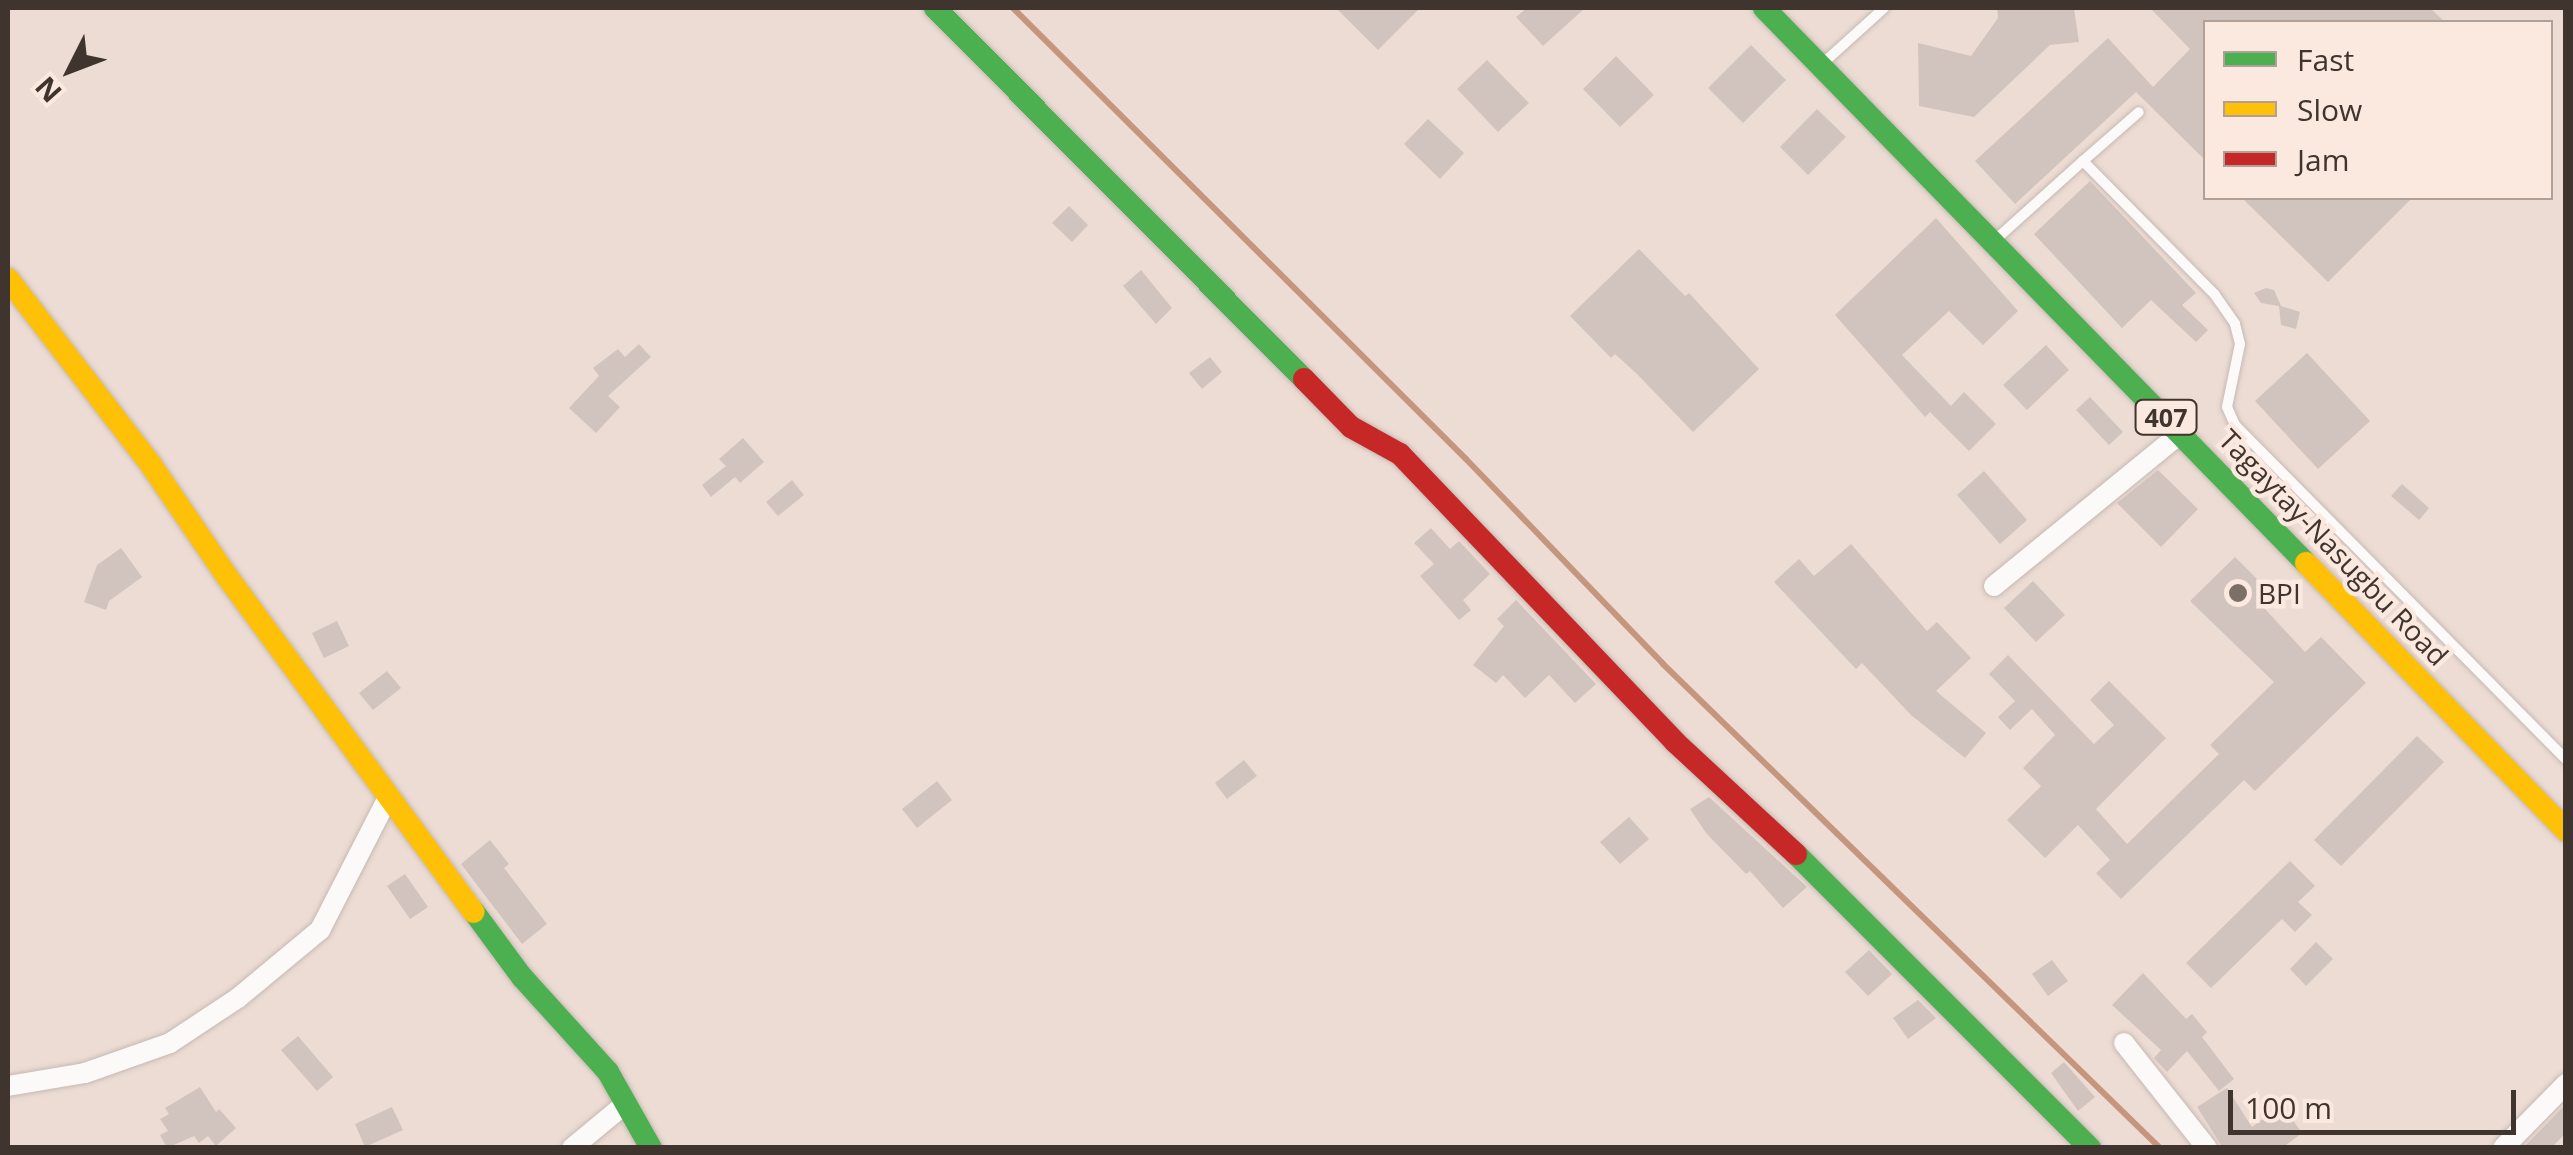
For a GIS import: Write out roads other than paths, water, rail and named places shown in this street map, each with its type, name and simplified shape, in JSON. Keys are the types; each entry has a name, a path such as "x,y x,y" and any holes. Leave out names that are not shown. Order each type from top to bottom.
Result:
{"street":[{"path":"935,8 1351,427 1400,454 1675,742 1815,872 2090,1148"},
{"name":"Tagaytay-Nasugbu Road","path":"1764,8 2566,830"},
{"path":"8,279 151,465 226,575 522,977 608,1072 651,1148"},
{"path":"1994,586 2182,433"},
{"path":"8,1086 85,1073 170,1044 238,998 320,930 389,796"},
{"path":"2124,1043 2207,1148"},
{"path":"2503,1148 2566,1084"},
{"path":"572,1148 624,1105"}],"lane":[{"path":"1820,65 1884,8"},
{"path":"1994,241 2138,112"},
{"path":"2083,161 2214,295 2236,324 2240,344 2227,408 2235,425 2566,760"}],"waterway":[{"path":"1013,8 1466,459 1663,664 2160,1148"}],"place":[{"name":"BPI","path":"2238,593"}]}
